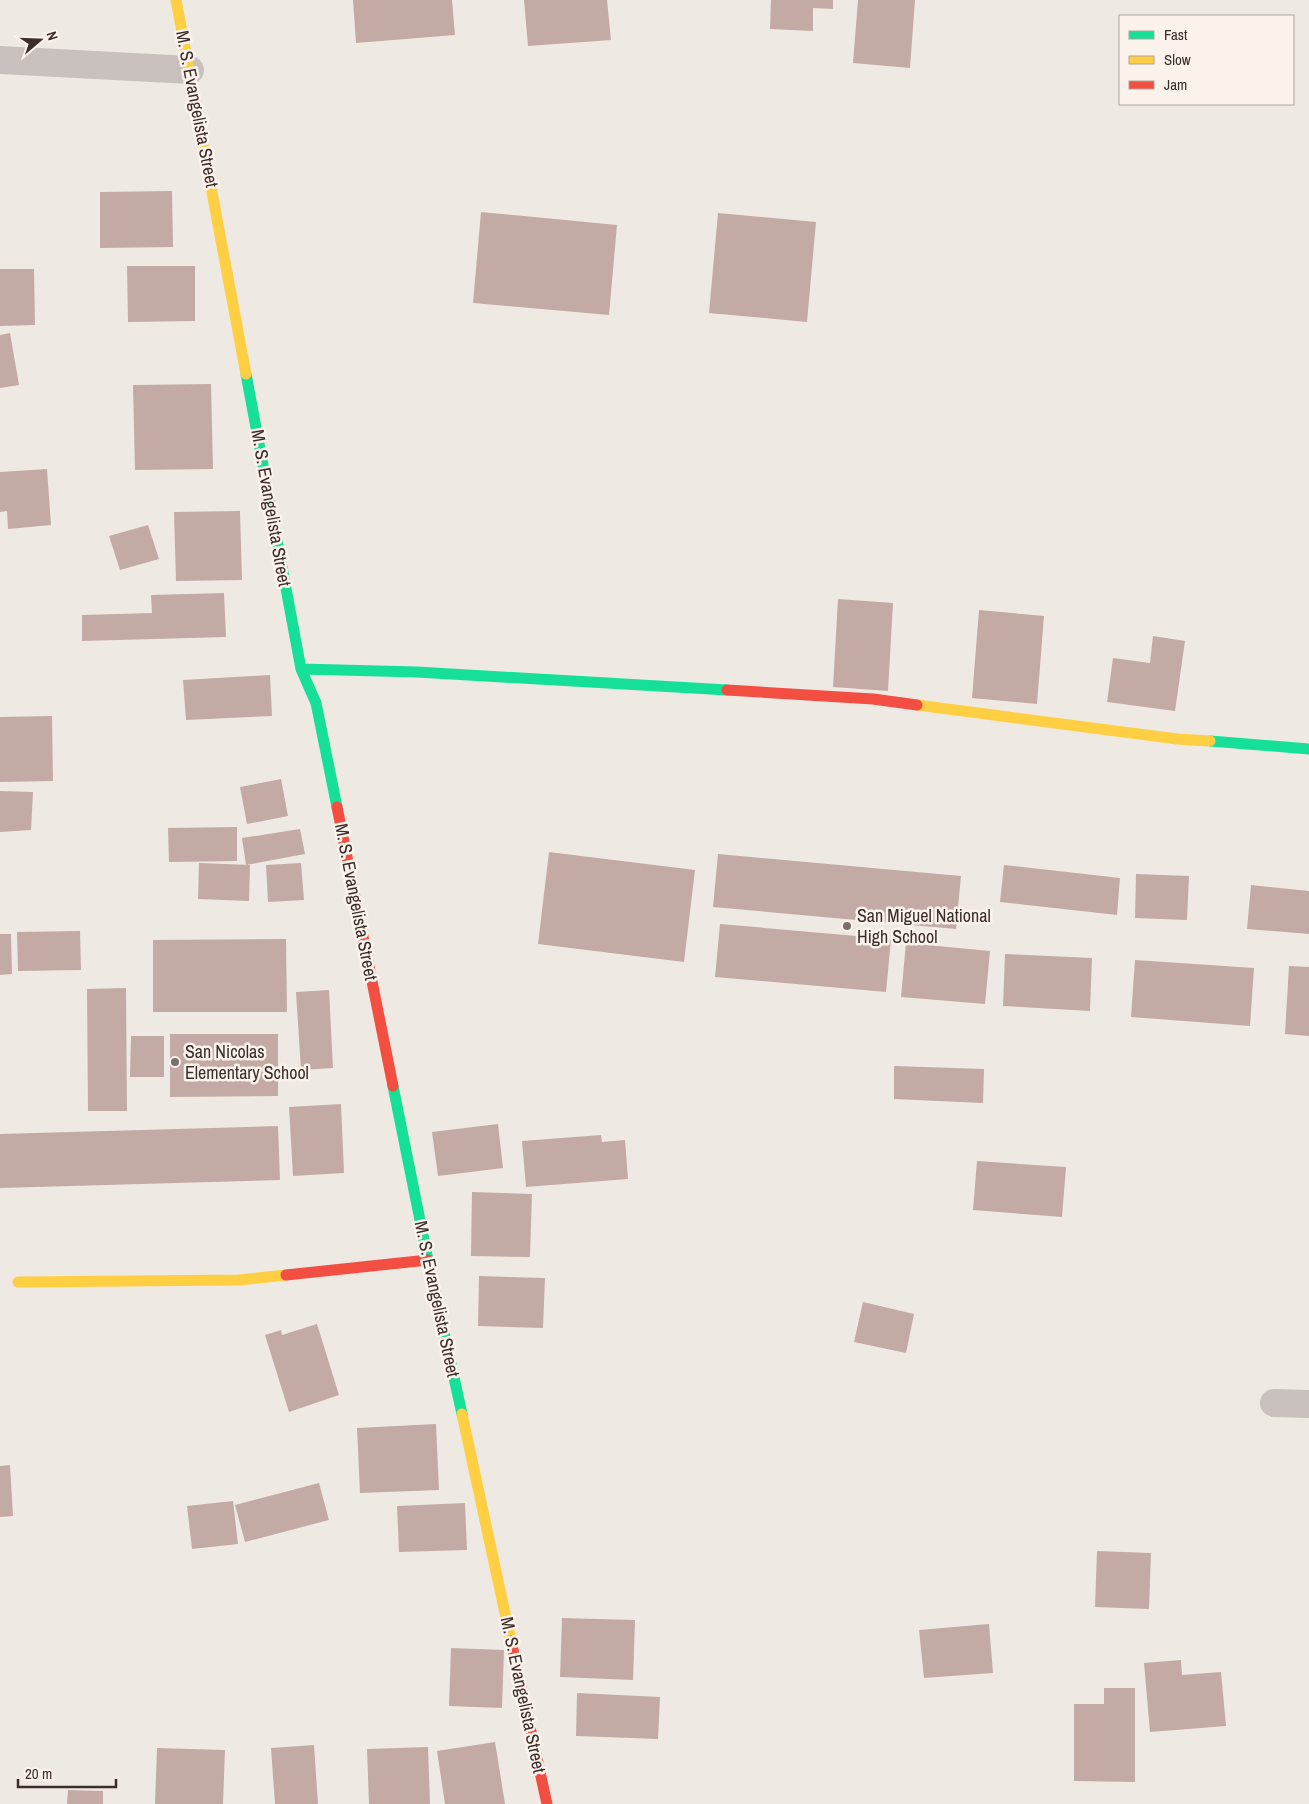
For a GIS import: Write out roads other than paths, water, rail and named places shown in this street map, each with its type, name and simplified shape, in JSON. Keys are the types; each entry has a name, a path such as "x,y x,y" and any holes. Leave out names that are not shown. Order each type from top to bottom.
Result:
{"street":[{"name":"M. S. Evangelista Street","path":"176,0 301,670 316,703 428,1260 547,1804"},
{"path":"0,60 190,70"},
{"path":"301,670 437,673 691,687 874,700 1177,739 1309,749"},
{"path":"18,1282 239,1280 428,1260"},
{"path":"1274,1403 1309,1404"}],"place":[{"name":"San Miguel National High School","path":"847,926"},
{"name":"San Nicolas Elementary School","path":"175,1062"}]}
